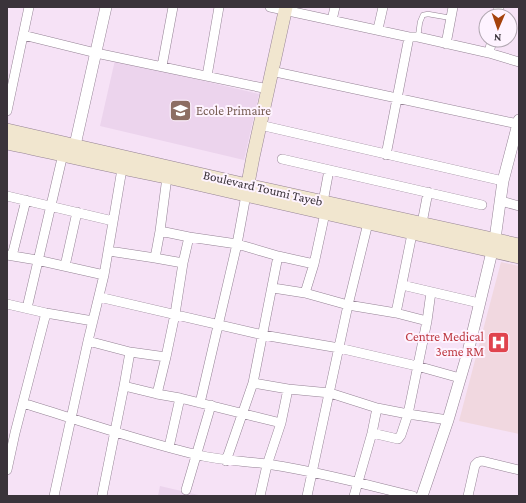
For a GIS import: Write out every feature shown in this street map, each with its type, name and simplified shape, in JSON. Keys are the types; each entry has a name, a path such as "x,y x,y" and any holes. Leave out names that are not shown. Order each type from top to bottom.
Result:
{"main road":[{"path":"246,190 285,9"},
{"name":"Boulevard Toumi Tayeb","path":"7,130 70,152"},
{"name":"Boulevard Toumi Tayeb","path":"7,143 70,152 324,207 422,223 494,245 519,257"},
{"name":"Boulevard Toumi Tayeb","path":"123,163 167,177 246,190"},
{"name":"Boulevard Toumi Tayeb","path":"324,207 368,223 412,234 494,245 519,245"}],"street":[{"path":"7,112 29,7"},
{"path":"27,308 50,206 70,152 106,7"},
{"path":"162,66 173,7"},
{"path":"207,76 219,7"},
{"path":"270,7 489,53 519,62"},
{"path":"332,20 335,7"},
{"path":"378,29 383,7"},
{"path":"446,44 453,7"},
{"path":"23,35 268,89"},
{"path":"386,155 397,98 413,37"},
{"path":"489,53 490,48"},
{"path":"271,71 518,122 503,181 494,245 468,352 448,420 422,496"},
{"path":"260,125 503,181"},
{"path":"282,159 482,205"},
{"path":"54,496 109,251 123,163"},
{"path":"305,293 314,264 329,170"},
{"path":"155,258 167,177"},
{"path":"200,403 237,244 246,190"},
{"path":"422,223 428,192"},
{"path":"7,196 113,221"},
{"path":"26,200 10,255 104,275"},
{"path":"501,201 519,206"},
{"path":"65,266 77,212"},
{"path":"306,496 340,348 348,305 368,223"},
{"path":"160,231 237,244 278,256 314,264"},
{"path":"396,313 412,234"},
{"path":"157,394 175,314 182,264 189,237"},
{"path":"109,251 182,264"},
{"path":"226,460 253,383 273,288 278,256"},
{"path":"402,285 479,303"},
{"path":"273,288 305,293 348,305 396,313 427,321"},
{"path":"372,433 398,439 401,435 408,414 427,321 431,292"},
{"path":"99,297 263,335 340,348 417,366 460,378"},
{"path":"7,304 46,313 93,321"},
{"path":"7,470 46,313"},
{"path":"88,341 130,352 166,357"},
{"path":"102,496 130,352"},
{"path":"253,383 288,389 330,393 377,408 448,420"},
{"path":"124,386 211,405 281,423"},
{"path":"260,496 267,465 281,423 288,389"},
{"path":"169,447 180,398"},
{"path":"23,403 71,417 133,438 197,455 311,472 413,496"},
{"path":"186,490 211,405"},
{"path":"354,496 372,433 377,408"},
{"path":"468,496 475,465 478,462 482,461 519,470"}],"lane":[{"path":"413,37 423,16 428,14 451,18"}],"shaded area":[{"name":"Ecole Primaire","path":"115,60 259,94 244,160 100,126"},
{"name":"Centre Medical 3eme RM","path":"501,262 519,266 519,434 459,421"},
{"path":"160,486 203,496 158,496"}],"place":[{"name":"Ecole Primaire","path":"180,110"},
{"name":"Centre Medical 3eme RM","path":"499,343"}]}
